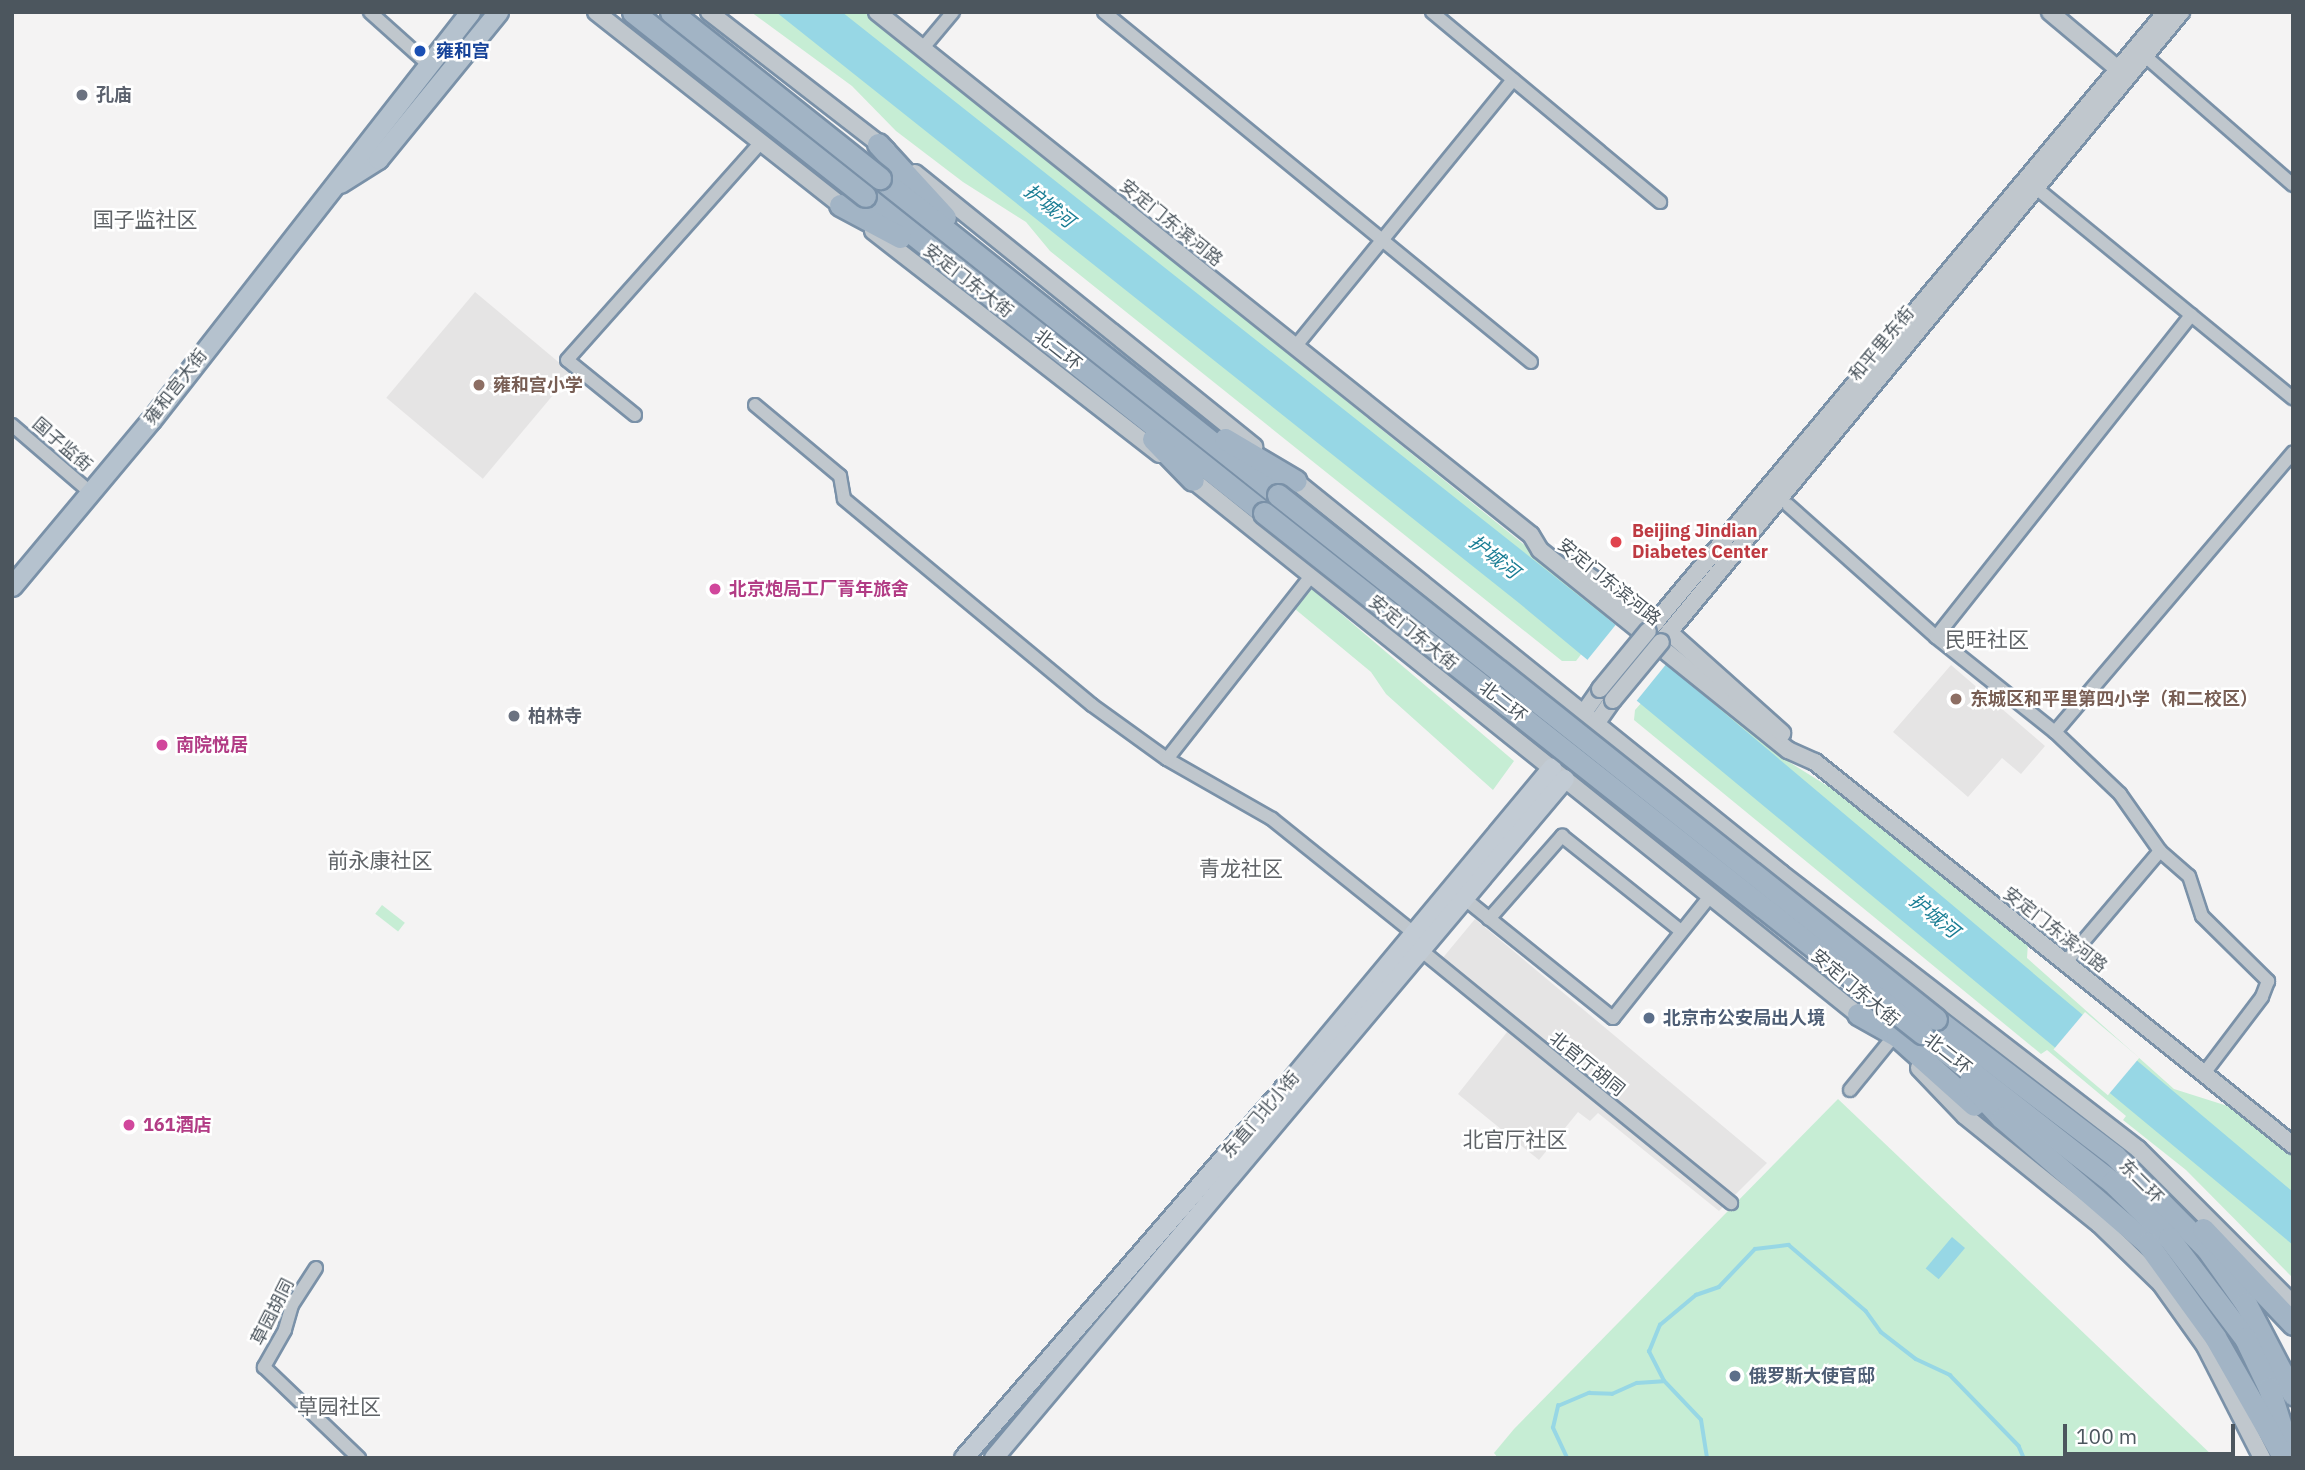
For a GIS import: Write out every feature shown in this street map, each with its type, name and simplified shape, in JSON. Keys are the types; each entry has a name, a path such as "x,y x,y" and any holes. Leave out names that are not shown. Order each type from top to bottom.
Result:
{"highway":[{"name":"北二环","path":"633,12 1264,513 1930,1032"},
{"name":"北二环","path":"671,12 1278,495 2112,1182 2169,1238 2245,1338 2269,1388 2291,1458"},
{"path":"878,144 987,262"},
{"path":"840,205 947,262"},
{"path":"1098,382 1193,480"},
{"path":"1155,398 1296,481"},
{"path":"1858,1014 1897,1036 2015,1141 2078,1184"},
{"path":"1930,1032 2002,1118 2147,1243 2182,1287 2284,1458"},
{"name":"东二环","path":"1930,1032 2115,1156 2207,1249 2246,1304 2293,1394"},
{"path":"2115,1156 2229,1253 2293,1324"},
{"path":"2207,1249 2258,1307 2293,1363"},
{"path":"2246,1419 2272,1458"}],"main road":[{"name":"雍和宫大街","path":"12,586 337,185 359,149 470,12"},
{"name":"雍和宫大街","path":"337,185 378,159 498,12"},
{"name":"东直门北小街","path":"964,1458 1422,951 1465,900 1558,773"},
{"name":"东直门北小街","path":"999,1456 1298,1087 1415,933 1558,773"}],"street":[{"path":"370,12 429,65"},
{"name":"安定门东大街","path":"596,12 1193,480 1890,1041 1965,1116 2099,1224 2161,1284 2205,1346 2246,1419 2262,1458"},
{"path":"709,12 878,144 1781,873 2138,1149 2293,1304"},
{"name":"安定门东滨河路","path":"877,12 1531,535 1540,550 1788,750 1815,762 2293,1145"},
{"path":"922,49 953,12"},
{"path":"1104,12 1531,362"},
{"path":"1432,12 1660,202"},
{"path":"2050,12 2119,69 2145,56 2293,185"},
{"name":"和平里东街","path":"1590,717 1614,700 1658,632 2166,12"},
{"name":"和平里东街","path":"1590,717 1600,689 1658,632 2036,188 2181,12"},
{"path":"1295,347 1384,242 1513,80"},
{"path":"779,156 824,103"},
{"path":"635,415 567,360 761,142"},
{"path":"2036,188 2293,398"},
{"path":"1936,637 2191,315"},
{"path":"755,405 840,477 844,499 1092,705 1167,759 1272,819 1415,933"},
{"name":"国子监街","path":"12,425 90,492"},
{"path":"2055,732 2293,452"},
{"path":"1788,505 1936,637 2055,732 2120,794 2160,851 2189,876 2202,916 2268,981 2262,997 2205,1072"},
{"path":"1531,535 1658,632 1815,762"},
{"path":"1361,616 1401,565"},
{"path":"1167,759 1311,576"},
{"path":"1478,709 1518,659"},
{"path":"1558,773 1590,717"},
{"path":"1587,796 1627,746"},
{"path":"1489,919 1562,836 1681,931"},
{"path":"2065,963 2160,851"},
{"path":"1740,919 1781,873"},
{"path":"1465,900 1613,1018 1710,896"},
{"name":"北官厅胡同","path":"1422,951 1731,1203"},
{"path":"1850,1090 1890,1041"},
{"name":"草园胡同","path":"317,1268 292,1305 285,1330 264,1367 359,1458"},
{"path":"982,1438 999,1456"}],"shaded area":[{"name":"雍和宫小学","path":"475,292 572,373 483,479 386,398"},
{"name":"东城区和平里第四小学（和二校区）","path":"1951,665 2045,746 2021,774 2002,758 1968,797 1893,732"},
{"path":"1475,919 1767,1163 1719,1211 1598,1113 1590,1121 1578,1112 1539,1160 1458,1094 1515,1022 1441,960"}],"green space":[{"path":"751,12 865,12 1611,615 1576,661 1562,661 1050,251 1026,222 963,182 896,131 852,86"},
{"path":"1312,589 1514,761 1493,790 1386,694 1371,672 1295,609"},
{"path":"1674,666 1789,762 1850,800 2028,943 2027,958 2174,1089 2237,1109 2293,1156 2293,1278 2186,1170 2123,1120 2126,1116 2047,1050 2041,1054 1634,720 1635,710"},
{"path":"382,905 405,923 398,932 375,914"},
{"path":"1838,1099 2215,1458 1498,1458 1494,1453 1514,1429"}],"water":[{"name":"护城河","path":"776,12 842,12 1684,679 2293,1192 2293,1245 1519,603"},
{"path":"1952,1237 1965,1248 1939,1279 1926,1268"}],"pier":[{"path":"1618,622 1668,662 1635,703 1585,662"},
{"path":"2085,1012 2139,1058 2108,1095 2054,1050"}],"waterway":[{"path":"1707,1458 1701,1420 1664,1381 1649,1352 1660,1325 1696,1295 1719,1287 1755,1249 1789,1245 1866,1311 1881,1332 1916,1359 1950,1375 2019,1446 2024,1458"},
{"path":"1567,1458 1553,1428 1558,1406 1589,1393 1612,1394 1637,1383 1663,1381"}],"place":[{"name":"雍和宫","path":"420,51"},
{"name":"孔庙","path":"82,95"},
{"name":"雍和宫小学","path":"479,385"},
{"name":"Beijing Jindian Diabetes Center","path":"1616,542"},
{"name":"北京炮局工厂青年旅舍","path":"715,589"},
{"name":"东城区和平里第四小学（和二校区）","path":"1956,699"},
{"name":"柏林寺","path":"514,716"},
{"name":"南院悦居","path":"162,745"},
{"name":"北京市公安局出人境","path":"1649,1018"},
{"name":"161酒店","path":"129,1125"},
{"name":"俄罗斯大使官邸","path":"1735,1376"}],"district":[{"name":"国子监社区","path":"145,219"},
{"name":"民旺社区","path":"1987,639"},
{"name":"前永康社区","path":"380,860"},
{"name":"青龙社区","path":"1241,868"},
{"name":"北官厅社区","path":"1515,1139"},
{"name":"草园社区","path":"339,1406"}]}
